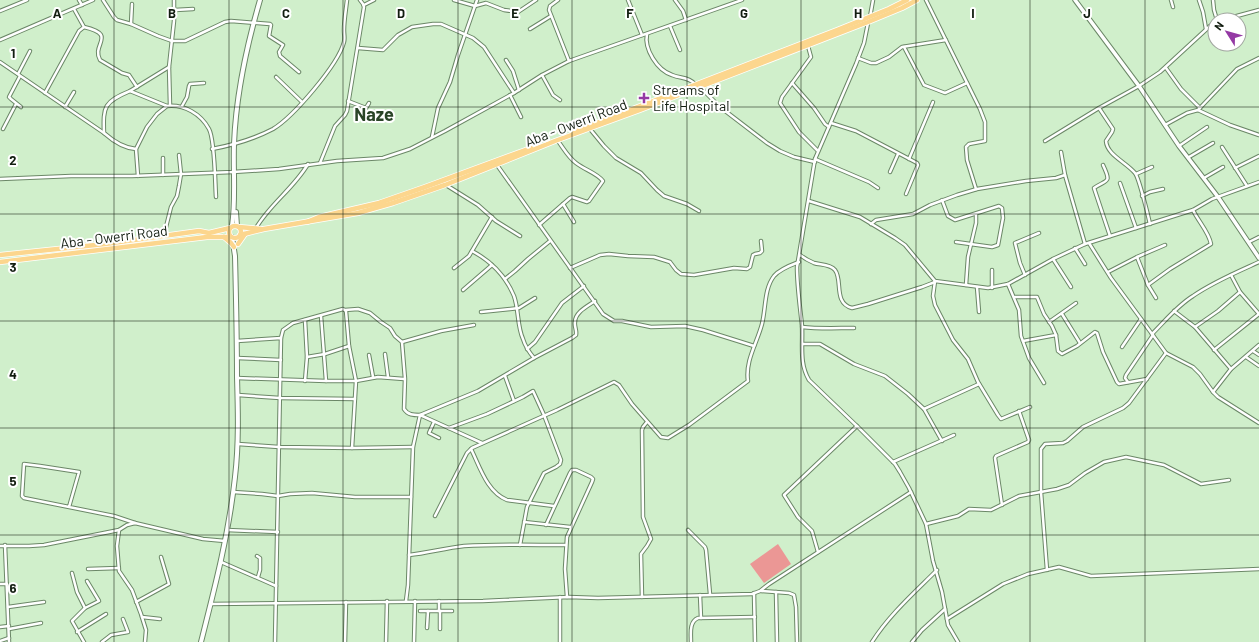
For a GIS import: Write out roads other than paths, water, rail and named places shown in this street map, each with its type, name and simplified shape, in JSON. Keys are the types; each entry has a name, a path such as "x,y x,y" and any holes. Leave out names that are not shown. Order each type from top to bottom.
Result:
{"highway":[{"name":"Aba - Owerri Road","path":"0,256 47,253 218,236 236,238 241,235 264,229 304,224 371,210 446,185 496,164 590,129 870,17 908,0"},
{"name":"Aba - Owerri Road","path":"304,224 319,216 379,203 425,188 808,46 902,8 917,0"},
{"name":"Aba - Owerri Road","path":"0,262 47,253 199,231 209,233 238,226 264,229"},
{"path":"218,236 228,240 236,246 241,235 241,231 238,226"},
{"path":"231,227 229,232 232,237"}],"main road":[{"path":"231,227 234,213 233,172 236,104 253,22 260,0"},
{"path":"233,198 238,226"},
{"path":"200,642 211,604 228,530 238,444 236,246 232,237"}],"street":[{"path":"0,11 27,0"},
{"path":"79,0 82,5"},
{"path":"0,40 93,0"},
{"path":"103,0 114,17 122,22 132,24 172,41 185,41 225,22 231,21 271,25 269,36 283,45 279,52 280,56 299,72"},
{"path":"169,106 169,67 175,10 174,0"},
{"path":"212,149 230,146 275,128 302,102 322,79 342,48 344,41 346,0"},
{"path":"320,163 335,126 345,116 358,48 364,5 360,0"},
{"path":"364,5 374,0"},
{"path":"454,0 475,6 484,1 504,10 518,12 536,0"},
{"path":"432,138 438,108 450,82 477,0"},
{"path":"558,0 549,8 569,62"},
{"path":"628,0 642,35"},
{"path":"675,0 683,11 686,20"},
{"path":"0,179 233,172 279,169 308,164 383,158 432,138 514,93 542,75 569,62 742,0"},
{"path":"870,17 873,0"},
{"path":"926,0 985,122 985,141 966,146 967,160 976,189"},
{"path":"1076,0 1179,146 1218,197 1259,258"},
{"path":"1171,0 1173,7"},
{"path":"1045,141 1166,68 1206,30 1199,0"},
{"path":"1213,0 1215,12"},
{"path":"132,4 132,24"},
{"path":"74,8 84,27 100,32 101,36 98,57 100,60 122,73 129,75 137,87"},
{"path":"175,10 192,9"},
{"path":"1247,13 1258,10 1259,15"},
{"path":"530,29 551,16"},
{"path":"868,22 864,43 815,160 797,282 802,327 803,363 806,374 810,380 893,462 900,472 926,524 933,561 937,570 946,610 948,625 958,642"},
{"path":"358,48 378,51 383,50 398,35 421,25 441,24 473,38 484,47 514,93"},
{"path":"670,26 680,50"},
{"path":"45,93 79,32 84,27"},
{"path":"647,33 646,41 650,51 661,68 669,74 690,80 720,107 767,143 794,157 830,164 869,182 878,188"},
{"path":"858,58 871,63 876,63 904,47 946,40"},
{"path":"808,46 811,57 781,100 781,106 799,132 818,150"},
{"path":"904,47 924,85 946,93 967,83"},
{"path":"22,107 16,104 9,95 30,51"},
{"path":"1165,126 1187,113 1199,109 1237,70 1259,58"},
{"path":"506,60 513,71 519,90"},
{"path":"0,62 115,142 125,147 136,149"},
{"path":"104,133 104,109 109,102 169,67"},
{"path":"1166,68 1181,89 1199,109 1230,125 1259,135"},
{"path":"542,75 553,95 560,100"},
{"path":"276,77 302,102"},
{"path":"182,106 187,97 188,86 190,84 204,83"},
{"path":"792,83 804,95 825,124 829,127"},
{"path":"130,91 169,106 182,106 194,113 206,125 210,130 216,197"},
{"path":"65,107 74,92"},
{"path":"510,95 521,117"},
{"path":"348,102 366,108 369,103"},
{"path":"909,159 933,102"},
{"path":"3,129 16,104"},
{"path":"138,176 136,149 147,127 157,114 169,106"},
{"path":"1099,108 1113,129 1106,141 1106,146 1120,161 1136,174 1150,224"},
{"path":"831,123 856,132 917,163 918,165 906,194"},
{"path":"1179,146 1208,127"},
{"path":"590,129 616,158 642,173 664,196 687,204 699,211"},
{"path":"539,225 572,197 587,202 603,181 570,158 558,140"},
{"path":"1189,158 1212,143"},
{"path":"1222,147 1247,186"},
{"path":"1061,152 1065,175 1085,244"},
{"path":"164,236 171,207 177,196 181,174 179,154"},
{"path":"890,172 898,154"},
{"path":"1235,168 1259,156"},
{"path":"163,158 163,175"},
{"path":"256,228 268,211 295,183 308,164"},
{"path":"496,164 603,314 614,321 622,321 651,327 686,326 754,346"},
{"path":"1103,165 1109,176 1108,179 1104,183 1094,188 1110,236"},
{"path":"1136,174 1152,167"},
{"path":"1204,178 1223,167"},
{"path":"871,224 876,220 912,214 942,200 976,189 1026,181 1050,179 1065,175"},
{"path":"1120,182 1136,228"},
{"path":"800,255 812,262 825,265 835,270 839,278 838,285 841,298 849,307 852,308 922,288 935,281 992,288 1008,284 1053,259 1085,244 1193,210 1218,197 1259,182"},
{"path":"446,185 478,205 505,227 520,236"},
{"path":"1142,196 1150,192 1163,189"},
{"path":"942,200 948,216 955,220 999,206 1002,208 998,245 992,247 956,242"},
{"path":"808,201 860,217 905,246 935,281 933,296 935,305 953,340 968,359 979,384 1001,419 1030,407"},
{"path":"563,204 574,222"},
{"path":"1148,285 1176,265 1210,244 1207,234 1193,210"},
{"path":"966,285 968,257 976,223 976,214"},
{"path":"454,268 468,258 492,217"},
{"path":"1026,275 1020,263 1015,243 1039,233"},
{"path":"1249,242 1259,238"},
{"path":"504,279 550,241"},
{"path":"570,268 600,255 609,254 654,257 670,262 681,274 694,275 734,268 747,269 750,267 753,255 762,251 762,241"},
{"path":"1089,243 1166,353 1196,370 1207,382 1213,392 1259,423"},
{"path":"1108,272 1165,245"},
{"path":"1075,248 1085,264"},
{"path":"472,251 483,257 492,265 504,279 514,296 522,338 527,349 534,358"},
{"path":"1137,257 1148,285 1156,298"},
{"path":"1053,259 1071,287"},
{"path":"435,516 467,453 471,449 614,382 619,385 647,422 661,437 668,438 689,425 748,381 747,374 754,346 762,324 765,303 771,282 777,274 799,262"},
{"path":"1128,382 1125,376 1153,335 1174,311 1193,296 1231,275 1259,262"},
{"path":"463,290 492,265"},
{"path":"992,270 992,288"},
{"path":"1214,350 1259,314 1240,292 1231,275"},
{"path":"1008,284 1015,297 1019,310 1019,326 1028,358 1044,383"},
{"path":"527,349 535,342 562,303 584,286"},
{"path":"977,286 978,312"},
{"path":"1195,327 1218,311 1240,292"},
{"path":"1015,297 1037,297 1044,314 1056,335 1058,351 1060,354 1080,343 1094,332 1097,333 1103,352 1119,384 1147,379"},
{"path":"481,312 521,307 535,298"},
{"path":"275,642 281,338 282,332 287,326 292,323 345,310 358,309 370,313 390,328 395,336 402,342 404,409 407,413 412,415 420,415 478,391 576,335 574,323 575,317 595,301"},
{"path":"1049,322 1076,303"},
{"path":"345,310 349,346 356,381 352,448"},
{"path":"1174,311 1195,327 1231,370"},
{"path":"1062,314 1080,343"},
{"path":"321,316 326,382"},
{"path":"1122,347 1141,319"},
{"path":"305,381 307,357 306,320"},
{"path":"402,342 441,331 474,325"},
{"path":"802,327 854,328"},
{"path":"1023,341 1056,335"},
{"path":"237,341 281,338"},
{"path":"802,344 820,344 854,364 880,374 902,389 924,409 942,441"},
{"path":"1213,392 1231,370 1259,345"},
{"path":"307,357 325,354 349,346"},
{"path":"1253,350 1259,355"},
{"path":"1047,570 1041,449 1045,444 1068,442 1083,427 1123,408 1129,403 1166,353"},
{"path":"385,354 388,377"},
{"path":"369,355 372,377"},
{"path":"1246,357 1259,366"},
{"path":"237,358 281,360"},
{"path":"505,376 514,401"},
{"path":"238,378 326,382 356,381 372,377 404,378"},
{"path":"924,409 979,384"},
{"path":"450,428 487,414 533,391 561,460 560,464 544,473 530,502 524,522 520,545"},
{"path":"238,395 280,398 355,399"},
{"path":"1002,505 994,458 1028,442 1029,440 1019,412"},
{"path":"420,415 483,443"},
{"path":"406,601 408,585 413,447 420,415"},
{"path":"434,422 429,433 439,438"},
{"path":"642,597 641,554 651,539 644,523 642,504 642,430 643,426 647,422"},
{"path":"818,552 812,531 798,517 784,495 857,426"},
{"path":"893,462 954,435"},
{"path":"238,444 279,447 413,447"},
{"path":"471,449 488,484 501,497 507,500 554,506"},
{"path":"926,524 958,516 969,509 991,510 1020,496 1057,490 1069,485 1085,472 1104,462 1126,457 1164,465 1201,484 1228,480"},
{"path":"69,507 80,473 79,472 24,464 23,498 114,516 135,523 203,539 225,541"},
{"path":"546,525 572,470 576,470 593,479 570,527 565,544 567,597"},
{"path":"233,492 278,496 312,493 355,497 411,497"},
{"path":"211,604 483,601 560,597 598,598 754,593 760,591 911,492"},
{"path":"524,522 570,527"},
{"path":"0,546 29,546 44,544 119,530 127,525 135,523"},
{"path":"119,530 117,546 119,568 130,586 142,617 146,630 145,642"},
{"path":"228,530 278,532"},
{"path":"688,530 705,547 710,594"},
{"path":"409,555 465,546 565,544"},
{"path":"5,545 9,642"},
{"path":"257,556 260,558 258,577"},
{"path":"136,602 169,584 161,557"},
{"path":"221,562 276,586"},
{"path":"947,619 1003,584 1028,574 1059,567 1091,576 1259,569"},
{"path":"88,569 119,568"},
{"path":"872,642 878,632 905,601 937,570"},
{"path":"72,573 77,592 85,608"},
{"path":"84,642 72,621 85,608 99,601 87,581"},
{"path":"0,584 7,584"},
{"path":"760,591 789,593 794,595 796,607 797,642"},
{"path":"776,592 777,642"},
{"path":"754,593 755,642"},
{"path":"700,595 701,618"},
{"path":"560,597 560,642"},
{"path":"414,642 415,601"},
{"path":"439,601 440,629"},
{"path":"8,607 44,602"},
{"path":"345,642 346,602"},
{"path":"386,642 387,602"},
{"path":"420,610 452,611"},
{"path":"912,642 922,630 946,610"},
{"path":"428,611 428,628"},
{"path":"77,632 106,614"},
{"path":"142,617 160,620"},
{"path":"691,642 693,620 701,618 755,617"},
{"path":"102,642 111,635 128,632 122,620"},
{"path":"0,627 9,628 41,623"},
{"path":"0,641 9,638"}],"place":[{"name":"Streams of Life Hospital","path":"644,98"}],"district":[{"name":"Naze","path":"374,115"}]}
